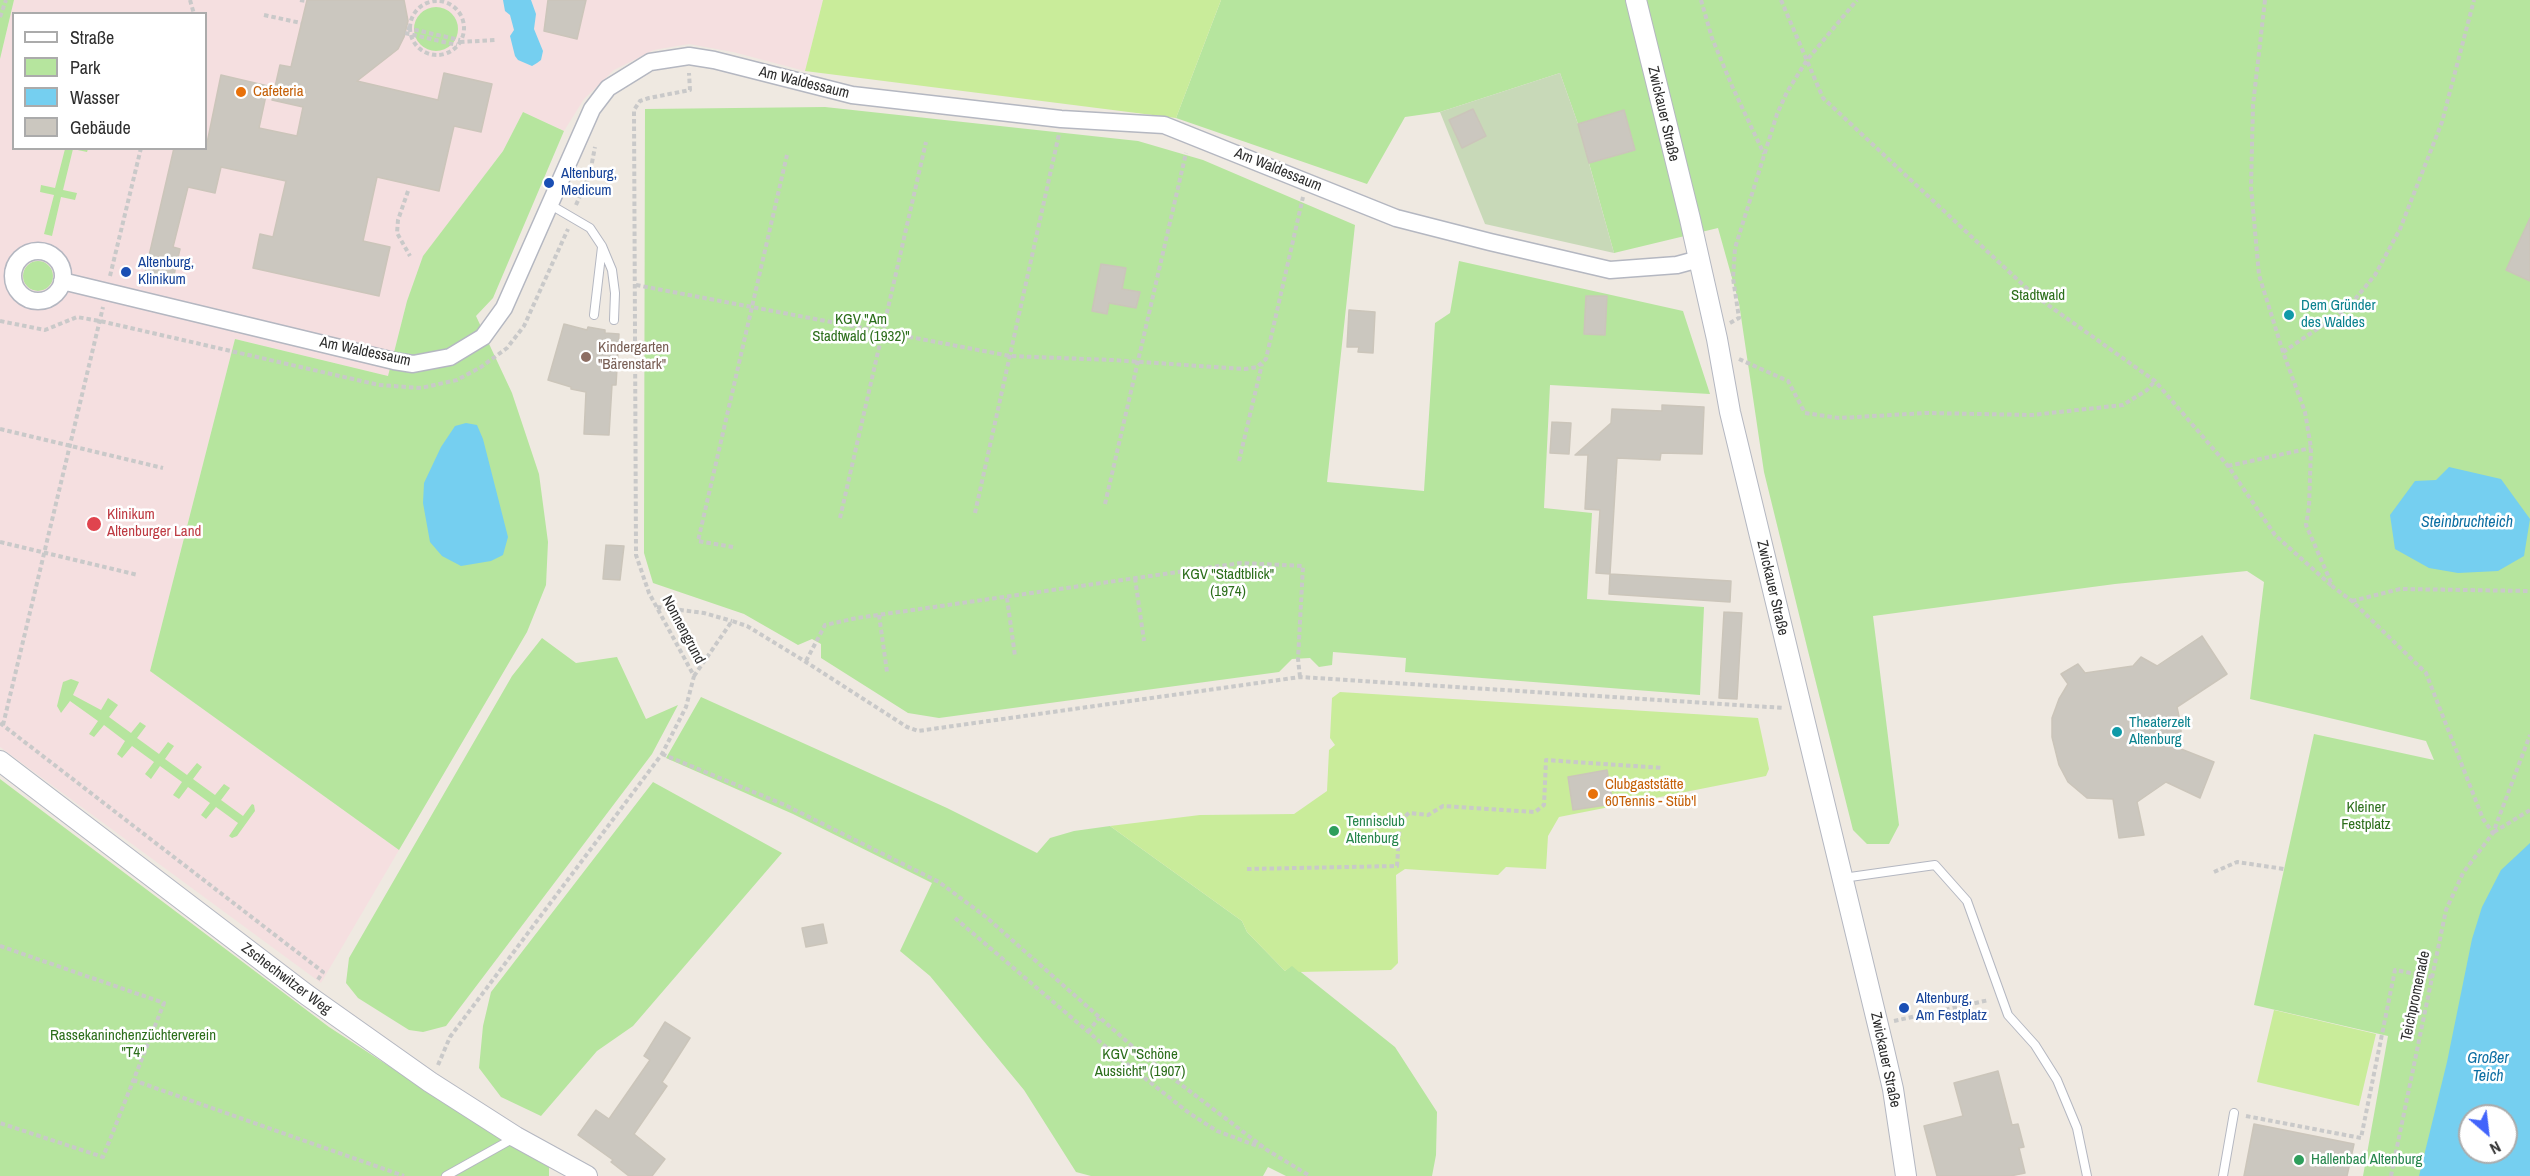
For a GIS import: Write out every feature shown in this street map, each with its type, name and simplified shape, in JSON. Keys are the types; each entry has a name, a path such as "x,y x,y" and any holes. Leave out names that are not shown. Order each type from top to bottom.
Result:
{"street":[{"name":"Zwickauer Straße","path":"1636,0 1699,259 1730,412 1893,1089 1906,1176"},
{"name":"Am Waldessaum","path":"62,281 394,361 413,364 450,357 483,337 495,323 516,282 592,109 608,88 636,68 650,62 692,56 852,95 1061,119 1164,125 1396,218 1490,243 1610,270 1677,265 1699,259"},
{"path":"41,251 58,260 62,269 62,281 54,296 35,301 18,292 7,274 22,256 41,251"},
{"name":"Zschechwitzer Weg","path":"0,760 307,995 430,1082 516,1137 587,1176"}],"lane":[{"path":"549,204 590,228 603,246 612,270 615,293 614,320"},
{"path":"594,315 603,246"},
{"path":"1842,878 1935,865 1967,901 2008,1015 2035,1046 2057,1080 2078,1128 2087,1176"},
{"path":"2223,1176 2234,1113"},
{"path":"447,1176 516,1137"}],"path":[{"path":"0,17 6,0"},
{"path":"300,0 306,1"},
{"path":"1701,0 1712,38 1764,154"},
{"path":"1781,0 1823,98 2034,295 2155,381 2228,466 2275,535 2352,601 2426,673 2441,717 2466,771 2483,819 2493,833"},
{"path":"1715,331 1739,318 1733,278 1735,248 1764,154 1787,92 1808,60 1857,0"},
{"path":"2265,0 2253,105 2251,186 2259,275 2305,412 2311,448 2309,507 2306,525 2333,587"},
{"path":"2283,352 2347,309 2375,275 2400,229 2442,122 2474,0"},
{"path":"429,2 447,3 460,15 463,24 459,43 445,53 436,55 419,48 410,31 414,13 429,2"},
{"path":"264,15 301,23"},
{"path":"406,30 459,43 496,40"},
{"name":"Nonnengrund","path":"430,1082 450,1037 662,754 686,707 694,676 649,593 636,555 634,110 640,101 690,90 689,74"},
{"path":"975,513 1061,119"},
{"path":"0,321 45,330 77,317 379,386 421,388 457,380 481,367 507,348 524,326 573,218 577,201 590,173 597,137"},
{"path":"1105,504 1185,154 1196,137"},
{"path":"840,518 926,142"},
{"path":"141,150 1,724 323,972 307,995"},
{"path":"733,547 698,541 787,155"},
{"path":"1239,461 1262,363 1268,353 1307,182"},
{"path":"408,190 398,220 397,234 410,256"},
{"path":"636,285 1010,356 1245,369 1257,367 1262,363"},
{"path":"1721,362 1741,359 1788,381 1805,413 1839,418 1926,413 2032,415 2122,405 2147,390 2155,381"},
{"path":"0,429 163,468"},
{"path":"2228,466 2311,448"},
{"path":"0,542 138,575"},
{"path":"806,662 825,625 879,615 1241,563 1303,566 1298,659 1300,677"},
{"path":"1135,578 1144,641"},
{"path":"2352,601 2400,589 2530,591"},
{"path":"1007,598 1016,656"},
{"path":"657,607 704,612 747,626 907,727 918,731 1300,677 1801,709"},
{"path":"879,615 887,672"},
{"path":"694,676 732,621"},
{"name":"Teichpromenade","path":"2391,1176 2446,910 2463,873 2493,833 2530,735"},
{"path":"662,754 785,805 939,882 986,917 1141,1054 1267,1150 1310,1176"},
{"path":"1247,869 1397,866 1400,821 1409,813 1428,815 1443,806 1535,812 1544,805 1546,760 1663,768"},
{"name":"Teichpromenade","path":"2493,833 2530,810"},
{"path":"2214,872 2237,862 2284,869"},
{"path":"956,918 1088,1032 1189,1113 1217,1131 1267,1150"},
{"path":"0,946 164,1003 103,1157 0,1123"},
{"path":"2234,1113 2361,1138 2395,970 2432,977"},
{"path":"1878,1025 2001,997"},
{"path":"1088,1032 1099,1018"},
{"path":"134,1080 404,1176"}],"shaded area":[{"name":"Klinikum Altenburger Land","path":"14,0 823,0 805,71 733,52 689,44 654,50 614,70 584,99 564,131 523,112 503,151 423,257 407,301 388,376 235,339 150,671 399,850 321,983 0,747 0,59"}],"green space":[{"path":"0,0 14,0 0,59"},
{"path":"823,0 1221,0 1176,118 805,71"},
{"name":"Stadtwald","path":"1221,0 2530,0 2530,1176 2363,1176 2388,1036 2254,1005 2314,734 2434,760 2426,741 2250,699 2264,582 2247,571 2115,584 1873,616 1899,825 1889,844 1867,844 1853,830 1764,472 1739,303 1718,228 1614,253 1589,163 1635,150 1624,111 1578,124 1560,73 1440,112 1405,117 1367,184 1176,118"},
{"path":"436,7 451,14 458,29 451,44 436,51 421,44 414,29 421,14"},
{"path":"1560,73 1578,124 1614,253 1485,224 1440,112"},
{"path":"825,107 1138,141 1203,160 1355,225 1327,482 1424,491 1435,323 1450,313 1459,261 1683,311 1710,394 1550,385 1544,508 1592,513 1587,599 1704,607 1700,695 1405,672 1406,658 1333,652 1332,665 1319,667 1310,658 1292,659 1279,672 939,718 908,713 821,658 821,644 812,639 798,645 744,614 653,583 644,553 645,109"},
{"path":"523,112 564,131 493,298 476,316 512,393 539,474 548,542 546,585 527,632 399,850 150,671 235,339 388,376 407,301 423,256 503,151"},
{"path":"65,150 73,150 63,190 77,193 75,200 61,197 52,236 44,234 54,195 40,192 41,185 55,188"},
{"path":"38,261 49,265 53,276 49,287 38,291 27,287 23,276 27,265"},
{"path":"542,638 576,663 617,657 646,719 678,705 652,754 446,1026 423,1032 409,1030 358,998 346,983 349,958 512,676"},
{"path":"71,679 79,682 73,695 101,710 108,698 118,705 109,717 131,733 140,722 146,726 137,738 159,754 168,742 174,746 165,759 187,775 197,763 202,767 193,779 215,795 224,784 230,788 221,800 243,816 252,804 254,805 255,811 237,836 232,838 229,836 238,823 216,807 206,819 201,815 210,803 188,787 179,799 173,795 182,782 160,766 151,779 145,774 154,762 132,746 122,758 117,754 125,741 104,725 94,737 89,734 98,721 70,701 61,713 57,706 63,682"},
{"name":"Tennisclub Altenburg","path":"1340,692 1758,718 1769,769 1766,776 1559,817 1548,836 1546,869 1506,867 1498,875 1405,869 1396,875 1398,963 1391,970 1299,972 1292,966 1285,971 1247,932 1242,921 1110,826 1200,815 1294,814 1327,791 1329,750 1335,745 1330,738 1332,698"},
{"name":"KGV \"Schöne Aussicht\" (1907)","path":"701,697 947,808 1037,853 1050,838 1074,831 1110,826 1242,921 1247,932 1285,971 1292,965 1395,1047 1437,1112 1436,1155 1432,1176 1286,1176 1268,1167 1263,1176 1091,1176 1076,1172 1024,1090 930,976 900,951 932,883 793,814 666,758"},
{"name":"Rassekaninchenzüchterverein \"T4\"","path":"0,779 329,1027 484,1128 549,1165 549,1176 0,1176"},
{"path":"653,782 782,853 633,1026 597,1051 541,1116 501,1097 479,1068 483,1026 491,992"},
{"path":"2274,1010 2376,1034 2359,1106 2257,1082"}],"water":[{"path":"503,0 531,0 536,14 534,29 543,51 541,60 532,66 518,60 515,56 510,36 514,30 510,15 505,11"},
{"path":"466,423 477,425 483,439 508,537 503,555 491,561 461,566 442,556 430,542 423,503 424,483 441,447 455,426"},
{"name":"Steinbruchteich","path":"2449,467 2501,479 2530,519 2524,556 2498,571 2458,573 2429,568 2395,549 2390,515 2415,481 2436,480"},
{"name":"Großer Teich","path":"2530,843 2530,1176 2419,1176 2447,1062 2472,939 2482,907 2501,870"}],"building":[{"path":"307,0 404,0 408,21 398,49 357,81 438,100 444,73 492,84 481,132 454,126 439,191 377,177 363,241 390,247 379,296 253,268 260,234 273,237 286,181 221,167 215,193 188,187 173,247 180,249 173,279 145,273 174,150 207,150 221,75 268,86 259,128 297,136 303,107 272,100 280,65 291,67"},
{"path":"548,0 586,0 577,39 544,31"},
{"path":"1473,109 1486,136 1462,148 1449,120"},
{"path":"1624,110 1635,150 1589,163 1578,124"},
{"path":"2530,218 2530,281 2506,270"},
{"path":"1101,264 1126,268 1122,289 1140,292 1136,308 1109,303 1107,314 1092,311"},
{"path":"1586,296 1607,296 1605,335 1584,334"},
{"path":"1349,310 1375,312 1373,353 1358,352 1359,347 1347,347"},
{"name":"Kindergarten \"Bärenstark\"","path":"564,324 619,334 616,385 612,385 609,435 584,434 586,392 548,380"},
{"path":"1662,405 1704,407 1702,454 1661,453 1660,460 1617,458 1610,574 1596,573 1600,510 1585,509 1588,455 1575,455 1611,423 1612,409 1662,411"},
{"path":"1552,422 1571,423 1569,454 1550,453"},
{"path":"606,545 624,546 620,580 603,579"},
{"path":"1610,574 1731,581 1730,602 1609,594"},
{"path":"1724,612 1742,613 1737,699 1719,698"},
{"name":"Theaterzelt Altenburg","path":"2202,636 2227,674 2177,707 2181,726 2181,749 2214,762 2200,798 2166,782 2137,802 2144,835 2119,838 2113,799 2087,798 2068,782 2059,765 2052,737 2052,718 2068,684 2061,674 2078,664 2085,673 2133,666 2141,657 2157,666"},
{"path":"1607,770 1613,804 1573,810 1568,777"},
{"path":"823,924 827,943 806,947 802,928"},
{"path":"665,1022 690,1038 662,1082 667,1086 634,1134 665,1159 652,1176 629,1176 611,1162 613,1160 578,1135 596,1110 609,1119 650,1060 644,1056"},
{"path":"1998,1071 2012,1125 2018,1124 2024,1147 2019,1148 2025,1173 2010,1176 1937,1176 1924,1126 1963,1116 1954,1083"},
{"name":"Hallenbad Altenburg","path":"2254,1124 2354,1144 2347,1176 2244,1176"}],"place":[{"name":"Cafeteria","path":"241,92"},
{"name":"Altenburg, Medicum","path":"549,183"},
{"name":"Altenburg, Klinikum","path":"126,272"},
{"name":"Dem Gründer des Waldes","path":"2289,315"},
{"name":"Kindergarten \"Bärenstark\"","path":"586,357"},
{"name":"Klinikum Altenburger Land","path":"94,524"},
{"name":"Theaterzelt Altenburg","path":"2117,732"},
{"name":"Clubgaststätte 60Tennis - Stüb'l","path":"1593,794"},
{"name":"Tennisclub Altenburg","path":"1334,831"},
{"name":"Altenburg, Am Festplatz","path":"1904,1008"},
{"name":"Hallenbad Altenburg","path":"2299,1160"}],"park label":[{"name":"KGV \"Am Stadtwald (1932)\"","path":"861,328"},
{"name":"KGV \"Stadtblick\" (1974)","path":"1228,584"},
{"name":"Kleiner Festplatz","path":"2366,816"}]}
